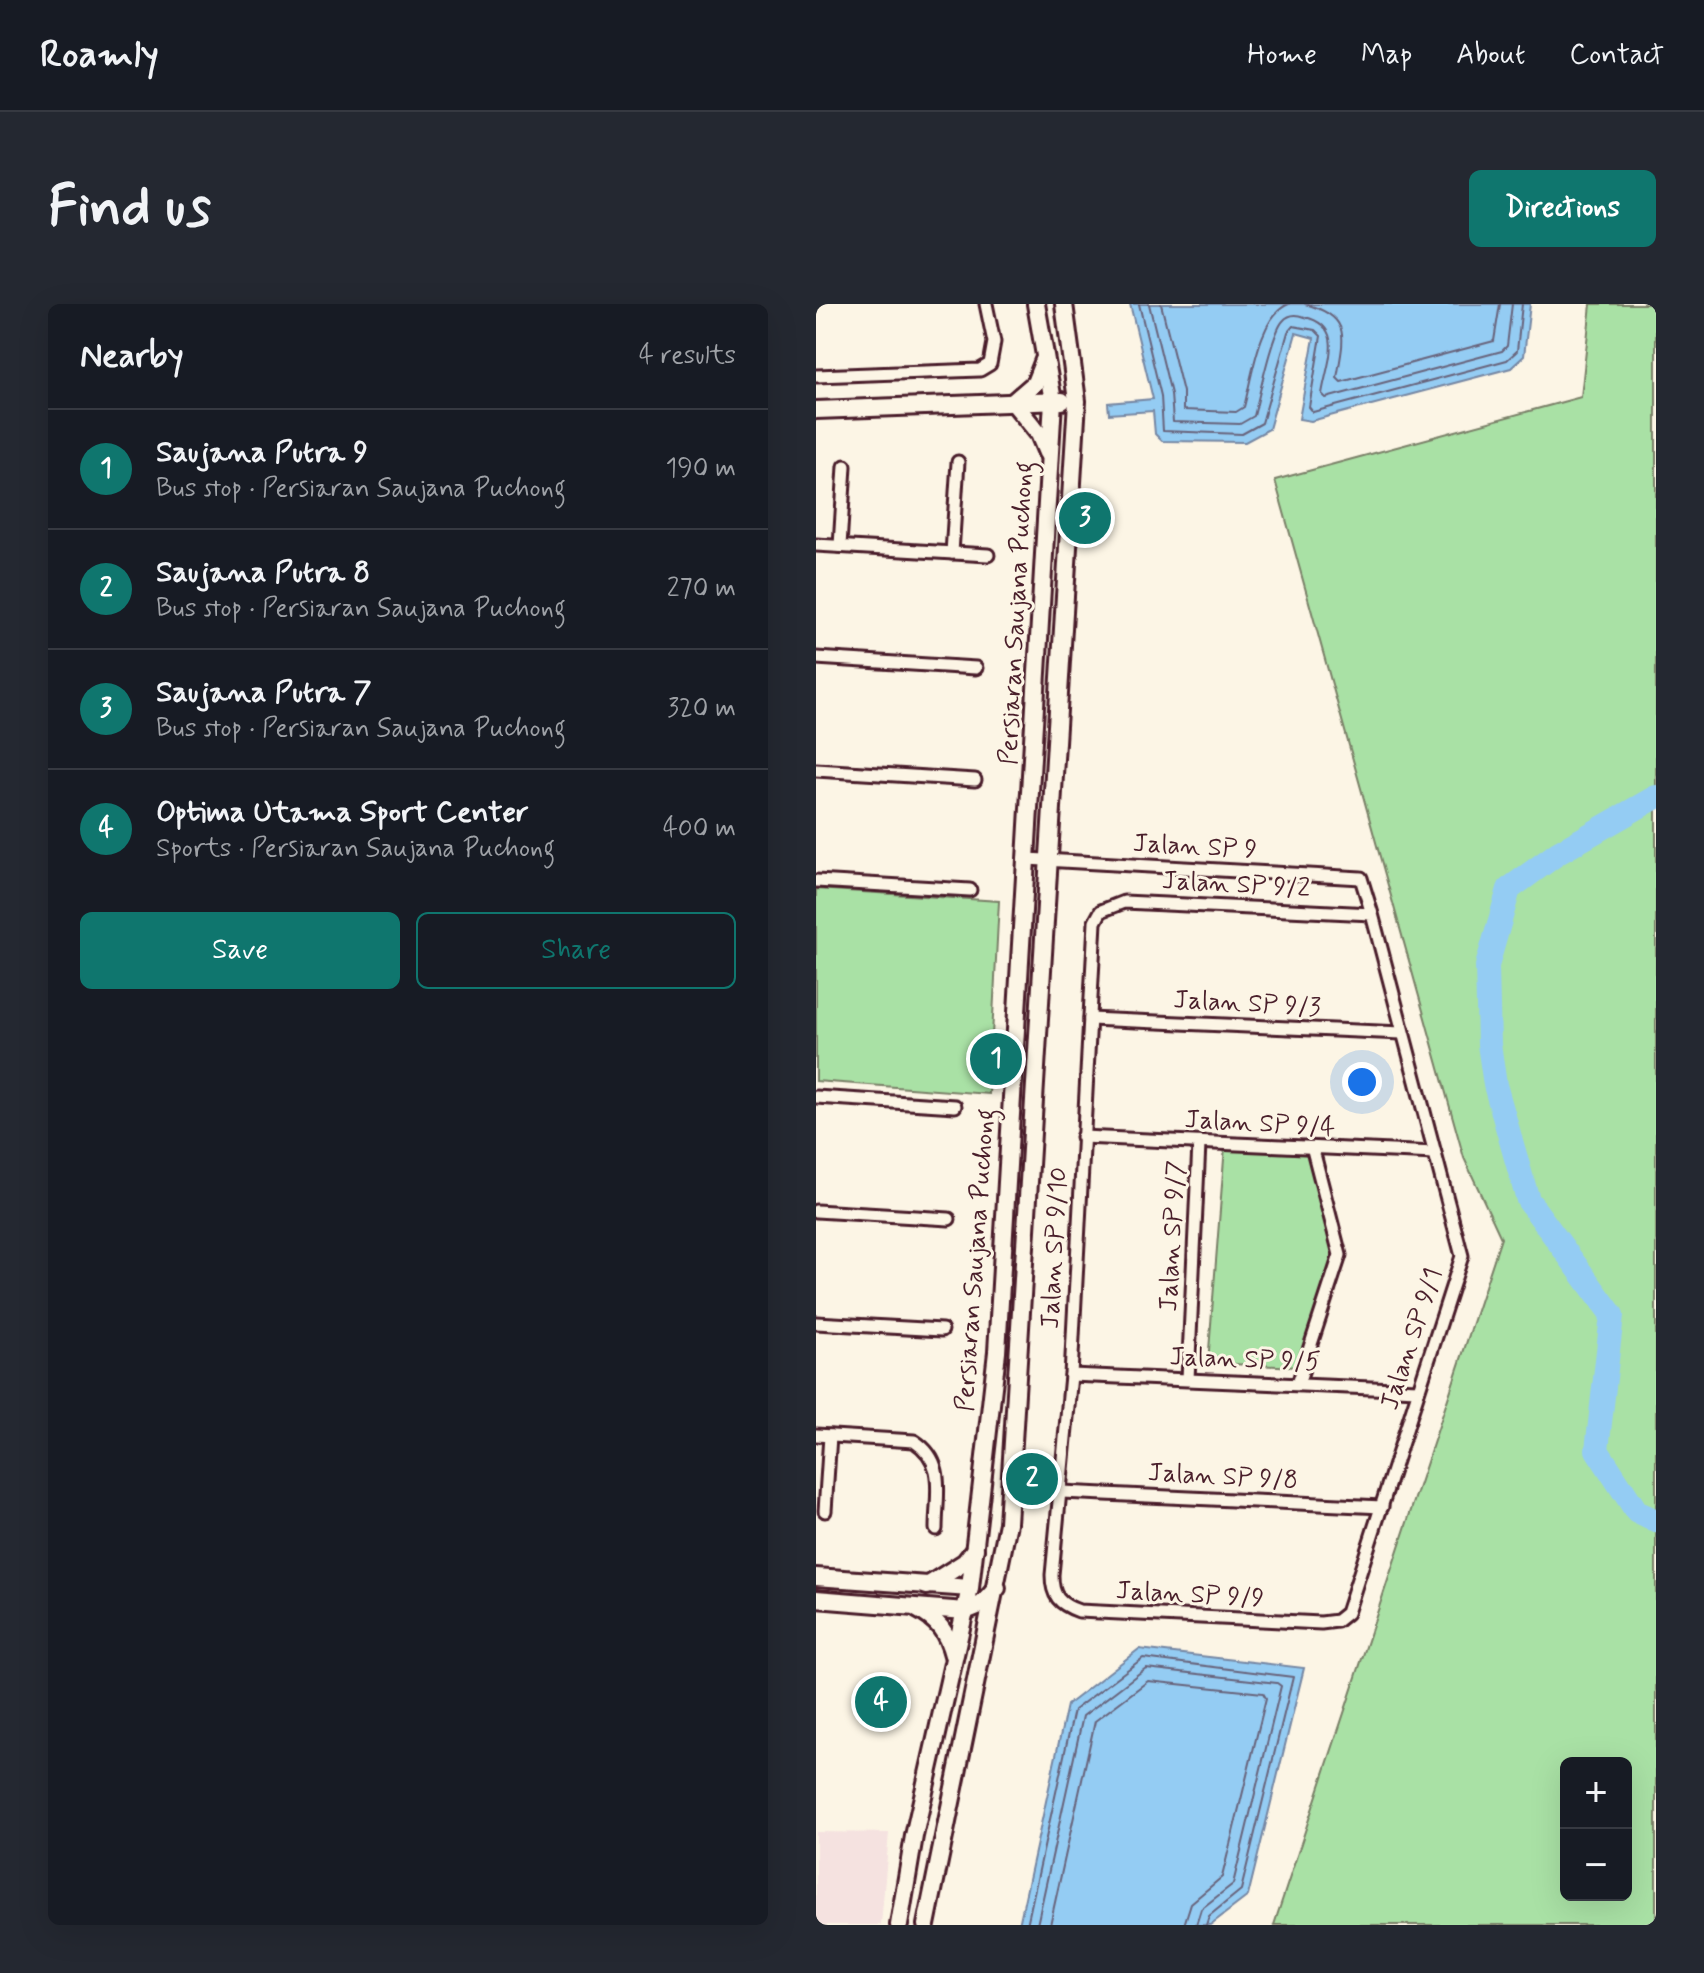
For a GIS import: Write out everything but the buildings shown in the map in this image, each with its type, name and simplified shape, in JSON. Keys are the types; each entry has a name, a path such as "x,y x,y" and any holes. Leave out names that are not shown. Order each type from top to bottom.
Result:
{"street":[{"path":"816,376 980,370 990,364 994,349 986,304"},
{"name":"Persiaran Saujana Puchong","path":"899,1925 914,1836 970,1588 997,1352 1053,401 1036,304"},
{"name":"Persiaran Saujana Puchong","path":"926,1925 1008,1523 1077,401 1064,304"},
{"path":"1013,402 1035,383 1046,357"},
{"path":"816,410 1077,401"},
{"path":"1013,402 1039,434 1050,458"},
{"path":"952,553 958,462"},
{"path":"840,546 845,466"},
{"path":"816,545 988,555"},
{"path":"816,658 976,668"},
{"path":"816,770 975,780"},
{"name":"Jalan SP 9","path":"1027,859 1361,878"},
{"name":"Jalan SP 9/1","path":"1337,1621 1347,1613 1356,1593 1462,1256 1361,878"},
{"path":"816,881 970,890"},
{"name":"Jalan SP 9/2","path":"1101,911 1124,902 1372,914"},
{"name":"Jalan SP 9/10","path":"1052,1588 1071,1375 1093,935 1101,911"},
{"name":"Jalan SP 9/3","path":"1090,1019 1402,1033"},
{"path":"816,1097 955,1106"},
{"name":"Jalan SP 9/4","path":"1082,1137 1313,1150 1435,1153"},
{"name":"Jalan SP 9/7","path":"1188,1379 1199,1144"},
{"path":"1298,1384 1340,1255 1313,1150"},
{"path":"816,1211 949,1219"},
{"path":"816,1323 942,1330"},
{"name":"Jalan SP 9/5","path":"1071,1375 1418,1390"},
{"path":"816,1435 914,1441 934,1458 936,1529"},
{"path":"825,1511 830,1436"},
{"name":"Jalan SP 9/8","path":"1062,1492 1382,1507"},
{"path":"926,1586 965,1562 976,1547"},
{"path":"816,1577 970,1588 982,1604 987,1636"},
{"path":"816,1599 965,1611 982,1604 997,1588"},
{"name":"Jalan SP 9/9","path":"1052,1588 1057,1600 1079,1611 1321,1623 1337,1621"},
{"path":"916,1608 934,1618 941,1627 948,1637 954,1660"}],"shaded area":[{"path":"816,1832 889,1833 881,1925 816,1925"}],"green space":[{"path":"1591,304 1656,304 1656,1925 1274,1925 1501,1238 1464,1158 1275,480 1581,397"},
{"path":"816,889 999,901 989,1094 816,1081"},
{"path":"1225,1146 1310,1152 1336,1250 1299,1367 1208,1363"}],"water":[{"path":"1130,304 1530,304 1524,356 1511,368 1311,421 1299,419 1314,338 1296,333 1269,429 1245,442 1162,441 1155,434 1153,411 1109,414 1108,403 1153,399"},
{"path":"1139,1649 1304,1668 1248,1896 1210,1925 1019,1925 1067,1705"}],"waterway":[{"path":"1656,797 1558,853 1509,889 1487,966 1489,1044 1495,1085 1528,1200 1612,1315 1597,1450 1637,1512 1656,1521"}],"place":[{"name":"Saujana Putra 7","path":"1085,518"},
{"name":"Saujana Putra 9","path":"996,1059"},
{"name":"Saujana Putra 8","path":"1032,1479"},
{"name":"Optima Utama Sport Center","path":"881,1702"}]}
